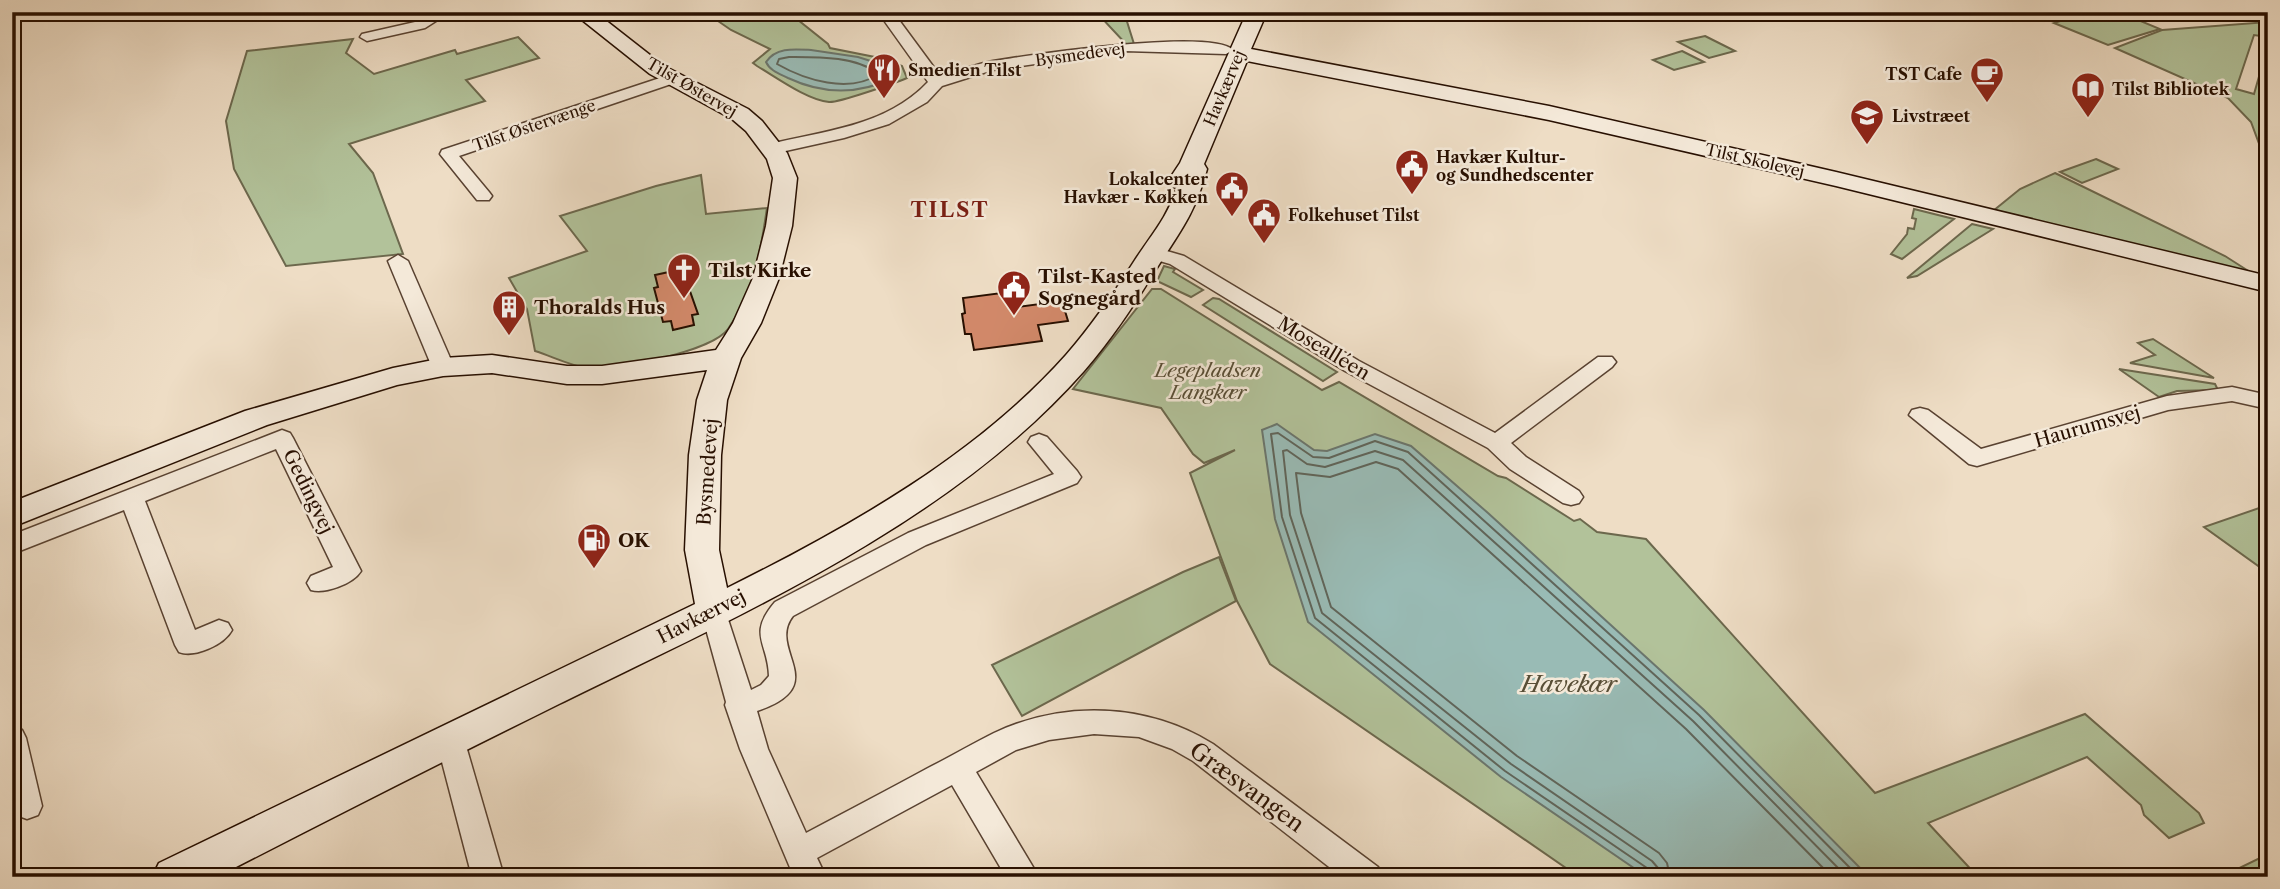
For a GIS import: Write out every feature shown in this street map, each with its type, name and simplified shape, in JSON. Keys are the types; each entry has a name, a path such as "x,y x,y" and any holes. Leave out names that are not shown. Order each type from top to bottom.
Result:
{"street":[{"path":"367,37 419,25 443,12"},
{"name":"Tilst Østervej","path":"582,12 672,79 740,114 754,126 779,158 785,177"},
{"path":"885,12 897,25 936,83"},
{"name":"Havkærvej","path":"174,877 714,611 876,522 939,480 1009,426 1062,377 1108,324 1153,253 1161,245 1186,202 1195,169 1192,164 1233,52 1258,12"},
{"name":"Bysmedevej","path":"772,149 884,120 911,108 927,96 936,83 991,66 1125,47 1182,47 1233,52"},
{"name":"Tilst Skolevej","path":"1233,52 1549,113 1836,179 2268,284"},
{"name":"Tilst Østervænge","path":"483,196 448,154 672,79"},
{"name":"Bysmedevej","path":"714,611 702,550 705,455 712,400 726,358 747,323 766,278 779,226 785,177"},
{"name":"Mosealléen","path":"1153,253 1177,260 1352,366 1496,443 1518,463 1571,497"},
{"path":"398,261 443,367"},
{"name":"Gedingvej","path":"12,545 139,483 256,418 393,377 443,367 492,364 567,375 602,375 726,358"},
{"path":"1496,443 1605,362"},
{"name":"Haurumsvej","path":"1920,415 1977,458 2167,403 2232,394 2268,402"},
{"name":"Gedingvej","path":"12,515 139,483 282,438 348,570 320,583"},
{"path":"739,705 771,693 781,681 784,668 771,636 773,623 784,609 917,539 1069,477 1039,442"},
{"path":"139,483 188,645 219,630"},
{"name":"Græsvangen","path":"714,611 739,705 754,749 804,865 957,767 1006,741 1041,728 1090,721 1148,727 1180,739 1210,756 1367,877"},
{"path":"12,738 27,806"},
{"path":"450,739 488,877"},
{"path":"957,767 1023,877"}],"green space":[{"path":"705,12 788,12 830,48 885,59 902,66 907,78 843,99 829,102 820,100 792,87 753,63 770,49 731,30"},
{"path":"1124,12 1134,44 1126,44 1097,13"},
{"path":"2088,12 2119,12 2160,29 2108,45 2054,23"},
{"path":"2268,22 2268,37 2254,35 2236,89 2254,94 2260,73 2268,74 2268,168 2251,122 2228,98 2115,48 2162,30"},
{"path":"1705,36 1735,51 1709,58 1678,42"},
{"path":"518,37 539,58 466,80 485,101 349,144 373,173 403,254 286,266 234,169 226,121 247,51 353,39 346,53 374,74 455,50 457,54"},
{"path":"1682,51 1704,62 1674,70 1653,60"},
{"path":"2096,159 2118,169 2082,183 2060,172"},
{"path":"2055,173 2225,256 2250,272 1993,211 2020,189"},
{"path":"701,175 706,214 767,208 759,256 750,286 728,329 703,345 683,352 617,366 586,368 535,351 527,309 509,278 587,251 560,216"},
{"path":"1914,209 1954,219 1902,259 1891,254 1907,234 1908,228 1914,229"},
{"path":"1972,224 1993,229 1917,276 1907,278"},
{"path":"1164,266 1175,269 1173,272 1203,290 1191,297 1157,281"},
{"name":"Havekær","path":"1152,289 1161,289 1322,390 1339,382 1498,476 1506,478 1574,521 1580,519 1597,532 1646,539 1875,793 2085,714 2199,813 2204,823 2169,838 2144,815 2141,805 2087,757 1928,823 1978,877 1579,877 1270,664 1237,601 1190,473 1235,450 1204,463 1193,454 1161,408 1073,389"},
{"path":"1213,298 1219,299 1337,372 1323,381 1203,305"},
{"path":"2153,339 2214,378 2130,363 2155,355 2138,343"},
{"path":"2119,369 2215,384 2217,388 2177,391 2159,397"},
{"path":"2268,505 2268,573 2204,527"},
{"path":"1219,557 1236,601 1022,716 992,665"},
{"path":"2268,854 2268,877 2221,877"}],"water":[{"path":"811,50 858,57 877,63 890,70 893,78 853,90 827,90 788,78 773,70 766,62 780,51"},
{"path":"1277,424 1314,450 1327,451 1375,434 1411,446 1704,710 1869,877 1647,877 1501,777 1308,622 1275,519 1262,430"}],"building":[{"name":"Tilst Kirke","path":"678,270 681,281 686,280 698,314 692,315 694,325 673,330 671,321 663,322 654,288 658,287 655,275"},
{"name":"Tilst-Kasted Sognegård","path":"1009,292 1018,307 1062,301 1068,321 1038,325 1042,341 974,350 971,334 965,334 963,298"}],"place":[{"name":"Smedien Tilst","path":"884,100"},
{"name":"TST Cafe","path":"1987,104"},
{"name":"Tilst Bibliotek","path":"2088,119"},
{"name":"Livstræet","path":"1867,146"},
{"name":"Havkær Kultur- og Sundhedscenter","path":"1412,196"},
{"name":"Lokalcenter Havkær - Køkken","path":"1232,218"},
{"name":"Folkehuset Tilst","path":"1264,245"},
{"name":"Tilst Kirke","path":"684,300"},
{"name":"Tilst-Kasted Sognegård","path":"1014,317"},
{"name":"Thoralds Hus","path":"509,337"},
{"name":"OK","path":"594,570"}],"district":[{"name":"TILST","path":"950,210"}],"park label":[{"name":"Legepladsen Langkær","path":"1208,381"}]}
